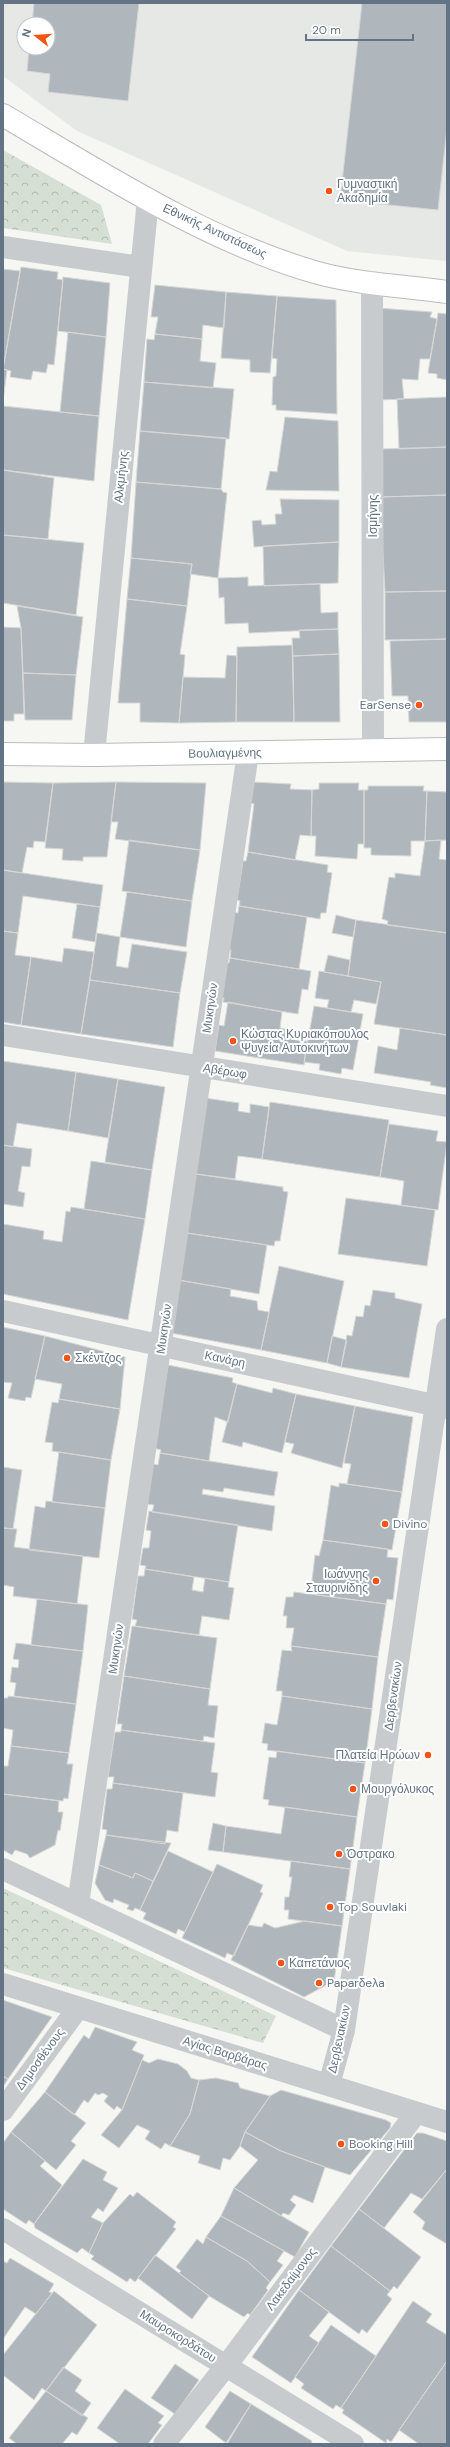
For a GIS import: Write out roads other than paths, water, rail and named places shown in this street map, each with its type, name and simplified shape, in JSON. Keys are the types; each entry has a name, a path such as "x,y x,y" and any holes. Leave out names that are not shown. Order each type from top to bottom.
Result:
{"main road":[{"name":"Εθνικής Αντιστάσεως","path":"3,115 148,199 274,258 319,274 447,292"},
{"name":"Βουλιαγμένης","path":"3,754 94,755 447,749"}],"street":[{"name":"Αλκμήνης","path":"94,755 148,199"},
{"path":"3,247 141,267"},
{"name":"Ισμήνης","path":"372,282 374,750"},
{"name":"Μυκηνών","path":"78,1904 248,753"},
{"name":"Αβέρωφ","path":"3,1035 447,1106"},
{"name":"Κανάρη","path":"3,1311 442,1407"},
{"name":"Δερβενακίων","path":"329,2085 344,2030 442,1407 447,1329"},
{"path":"3,1869 344,2030"},
{"name":"Αγίας Βαρβάρας","path":"3,1984 447,2122"},
{"name":"Δημοσθένους","path":"3,2110 78,2008"},
{"name":"Λακεδαίμονος","path":"164,2444 226,2366 416,2113"},
{"name":"Μαυροκορδάτου","path":"3,2229 353,2444"}],"place":[{"name":"Γυμναστική Ακαδημία","path":"329,191"},
{"name":"EarSense","path":"419,705"},
{"name":"Κώστας Κυριακόπουλος Ψυγεία Αυτοκινήτων","path":"233,1041"},
{"name":"Σκέντζος","path":"67,1358"},
{"name":"Divino","path":"385,1524"},
{"name":"Ιωάννης Σταυρινίδης","path":"376,1581"},
{"name":"Πλατεία Ηρώων","path":"428,1755"},
{"name":"Μουργόλυκος","path":"353,1789"},
{"name":"Όστρακο","path":"339,1854"},
{"name":"Top Souvlaki","path":"330,1907"},
{"name":"Καπετάνιος","path":"281,1963"},
{"name":"Paparδeλa","path":"319,1983"},
{"name":"Booking Hill","path":"341,2144"}]}
